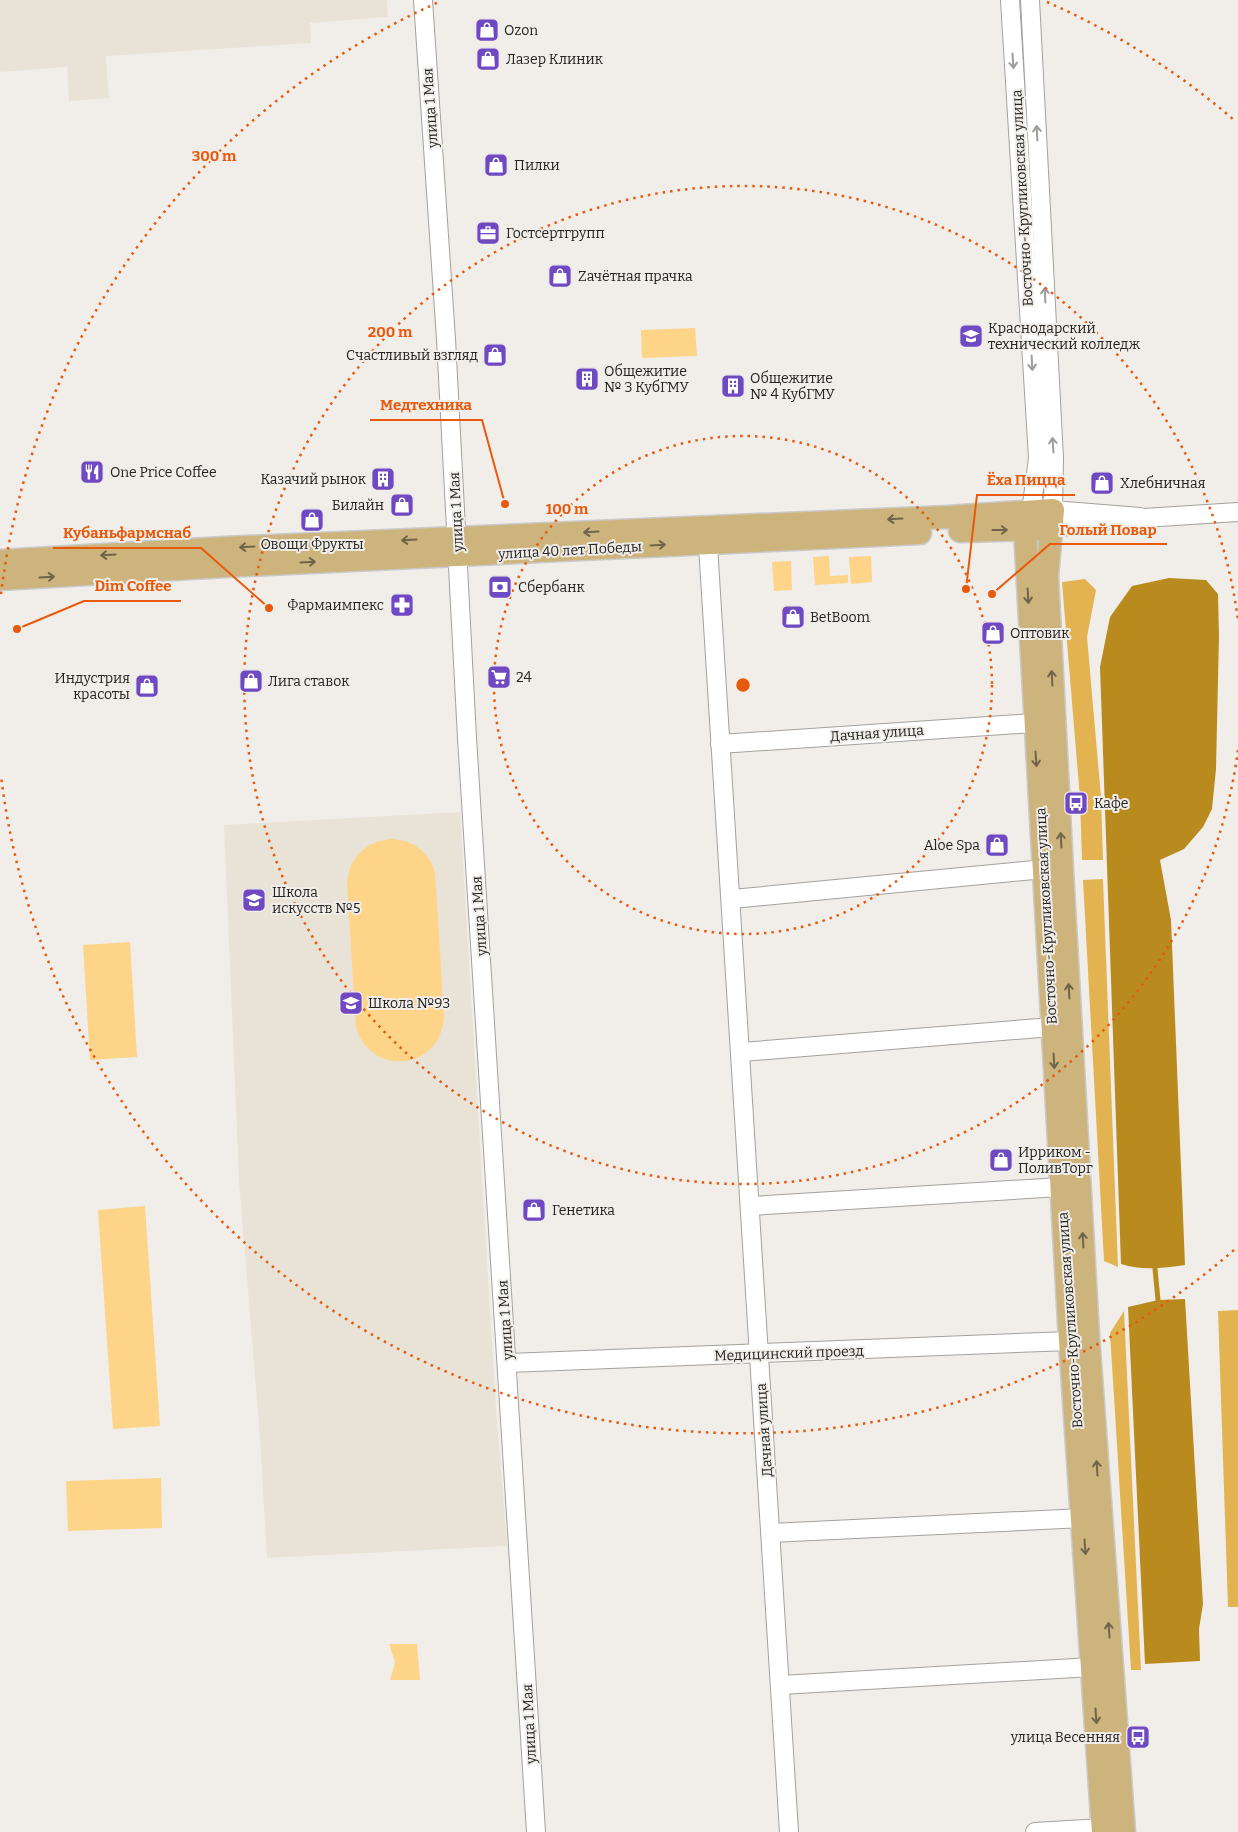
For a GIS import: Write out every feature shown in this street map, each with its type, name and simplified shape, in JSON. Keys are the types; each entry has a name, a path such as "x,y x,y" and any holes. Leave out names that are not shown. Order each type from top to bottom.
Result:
{"main road":[{"path":"708,535 775,525 1040,520"},
{"path":"0,561 458,546 708,535 959,531 1040,520"},
{"name":"Восточно-Кругликовская улица","path":"1040,520 1034,723 1070,1341 1092,1667 1110,1831"},
{"name":"Восточно-Кругликовская улица","path":"1040,520 1048,576 1086,1298 1110,1831"},
{"path":"0,579 458,546"}],"street":[{"name":"улица 1 Мая","path":"423,0 536,1832"},
{"name":"Восточно-Кругликовская улица","path":"1010,0 1038,458 1040,520"},
{"name":"Восточно-Кругликовская улица","path":"1030,0 1054,458 1040,520"},
{"path":"1040,520 1238,512"},
{"name":"Дачная улица","path":"708,535 720,744 742,1052 789,1832"},
{"name":"Дачная улица","path":"720,744 1034,723"},
{"path":"732,900 1044,869"},
{"path":"742,1052 1052,1028"},
{"path":"751,1206 1061,1187"},
{"name":"Медицинский проезд","path":"508,1363 1070,1341"},
{"path":"771,1533 1083,1518"},
{"path":"781,1685 1092,1667"},
{"path":"1035,1832 1110,1831"}],"shaded area":[{"path":"0,0 387,0 388,17 310,23 311,43 106,56 109,98 69,101 67,67 0,72"},
{"path":"695,328 697,356 642,358 641,330"},
{"path":"829,556 830,576 848,575 848,583 815,585 813,557"},
{"path":"871,556 872,582 851,584 849,557"},
{"path":"791,561 792,590 774,591 772,562"},
{"path":"1169,578 1206,580 1218,594 1216,769 1212,809 1203,827 1184,849 1160,860 1171,920 1185,1265 1145,1268 1121,1264 1100,667 1110,617 1132,586"},
{"path":"1085,579 1096,590 1087,637 1101,797 1103,860 1082,860 1080,798 1062,582"},
{"name":"Школа №93","path":"460,812 496,1408 507,1546 267,1558 259,1424 239,1181 224,825"},
{"path":"392,839 407,842 419,848 429,859 435,872 444,1017 440,1035 431,1048 419,1057 405,1061 390,1060 376,1055 364,1044 356,1028 347,883 351,865 360,852 374,843"},
{"path":"1103,879 1118,1267 1104,1261 1083,880"},
{"path":"130,942 137,1057 90,1060 83,945"},
{"path":"145,1206 160,1426 113,1429 98,1210"},
{"path":"1185,1299 1203,1604 1199,1629 1200,1661 1145,1664 1128,1307 1158,1300"},
{"path":"1238,1310 1238,1607 1228,1607 1218,1311"},
{"path":"1124,1311 1141,1670 1131,1670 1110,1333"},
{"path":"161,1478 162,1528 68,1531 66,1481"},
{"path":"389,1644 417,1644 420,1680 390,1680 395,1662"}],"waterway":[{"path":"1155,1269 1158,1300"}],"place":[{"name":"Ozon","path":"487,30"},
{"name":"Лазер Клиник","path":"488,59"},
{"name":"Пилки","path":"496,165"},
{"name":"Гостсертгрупп","path":"488,233"},
{"name":"Zачётная прачка","path":"560,276"},
{"name":"Краснодарский технический колледж","path":"971,336"},
{"name":"Счастливый взгляд","path":"495,355"},
{"name":"Общежитие № 3 КубГМУ","path":"587,379"},
{"name":"Общежитие № 4 КубГМУ","path":"733,386"},
{"name":"One Price Coffee","path":"92,472"},
{"name":"Казачий рынок","path":"383,479"},
{"name":"Хлебничная","path":"1102,483"},
{"name":"Медтехника","path":"505,504"},
{"name":"Билайн","path":"402,505"},
{"name":"Овощи Фрукты","path":"312,520"},
{"name":"Сбербанк","path":"500,587"},
{"name":"Ёха Пицца","path":"966,589"},
{"name":"Голый Повар","path":"992,594"},
{"name":"Фармаимпекс","path":"402,605"},
{"name":"Кубаньфармснаб","path":"269,608"},
{"name":"BetBoom","path":"793,617"},
{"name":"Dim Coffee","path":"17,629"},
{"name":"Оптовик","path":"993,633"},
{"name":"24","path":"499,677"},
{"name":"Лига ставок","path":"251,681"},
{"name":"Индустрия красоты","path":"147,686"},
{"name":"Кафе","path":"1076,803"},
{"name":"Aloe Spa","path":"997,845"},
{"name":"Школа искусств №5","path":"254,900"},
{"name":"Школа №93","path":"351,1003"},
{"name":"Ирриком - ПоливТорг","path":"1001,1160"},
{"name":"Генетика","path":"534,1210"},
{"name":"улица Весенняя","path":"1138,1737"}]}
